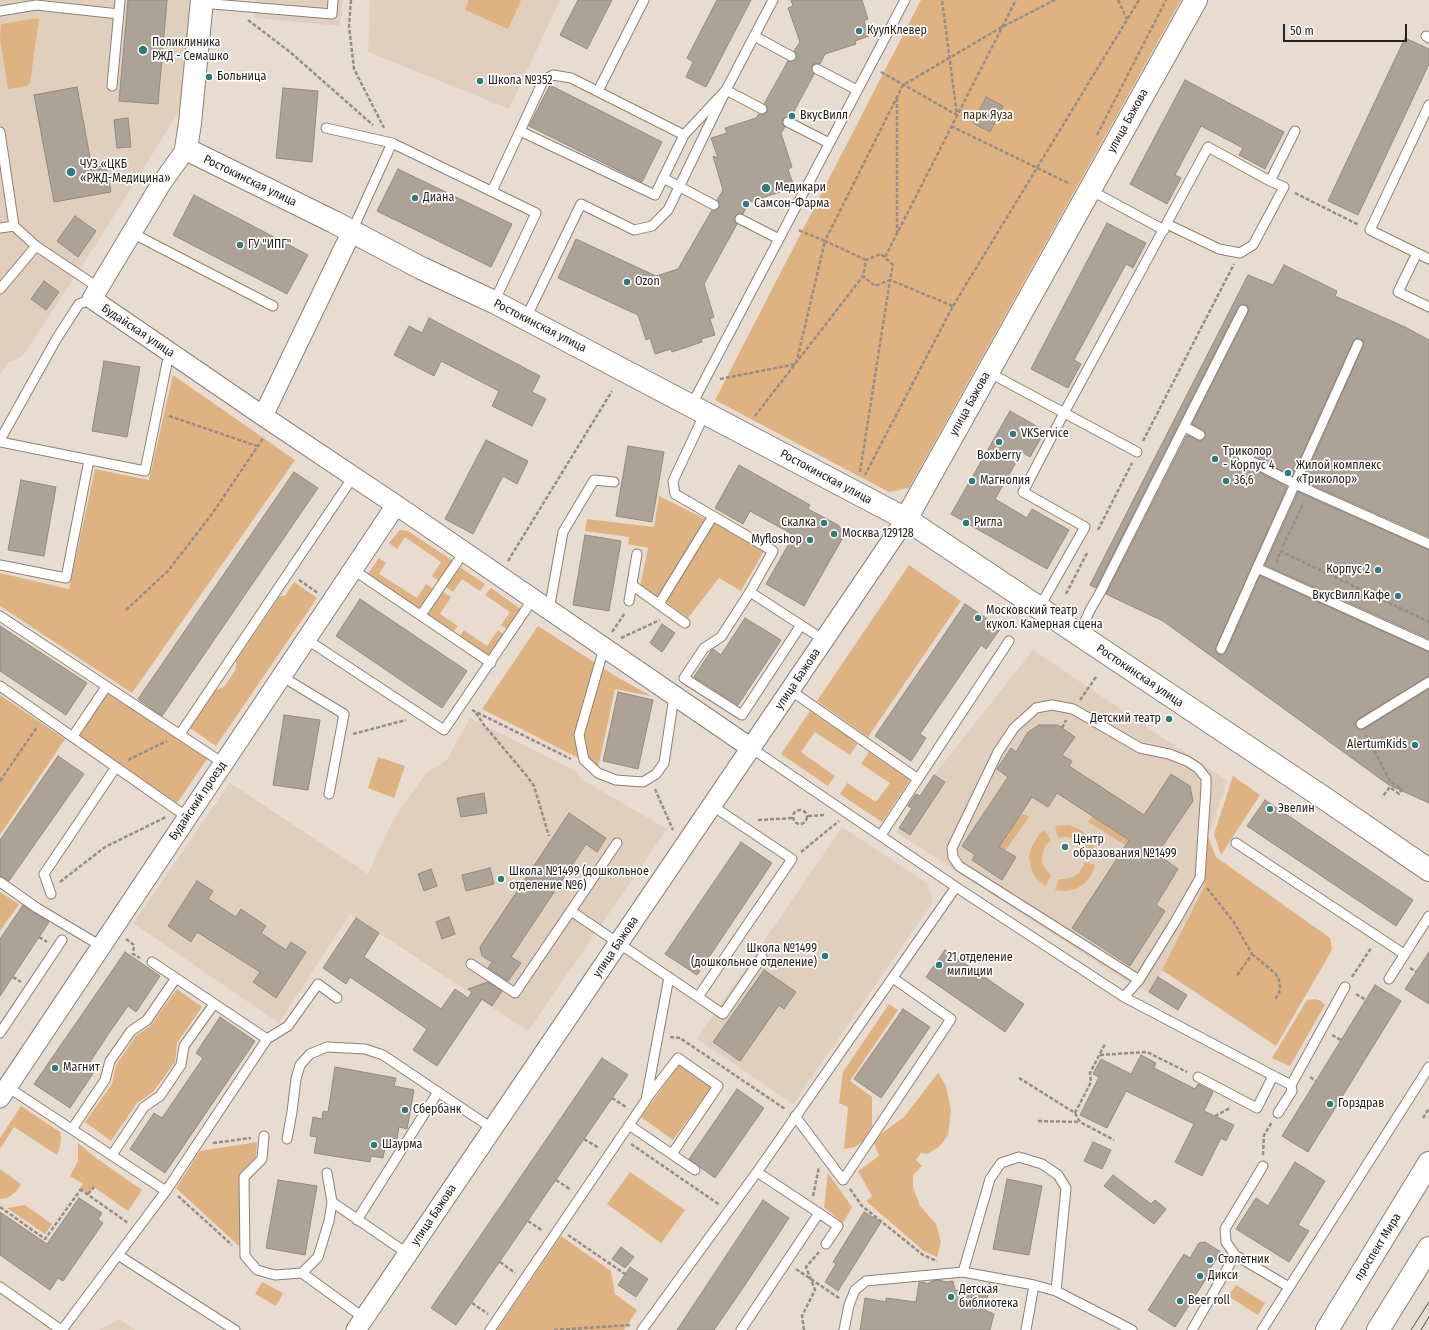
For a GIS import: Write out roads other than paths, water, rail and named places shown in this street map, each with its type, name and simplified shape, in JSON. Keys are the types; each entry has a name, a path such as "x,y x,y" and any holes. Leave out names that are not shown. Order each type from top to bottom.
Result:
{"street":[{"name":"улица Бажова","path":"360,1324 906,519 988,372 1080,187 1196,0"},
{"name":"Будайская улица","path":"201,1 190,124 186,149 161,184 95,294 265,425 353,477 541,604 611,640 674,696 751,748"},
{"name":"Ростокинская улица","path":"186,149 352,231 421,268 526,318 906,519 1327,800 1429,870"},
{"path":"265,425 352,231"},
{"name":"Будайский проезд","path":"2,1088 26,1060 112,930 183,814 223,764 396,505"},
{"name":"проспект Мира","path":"1326,1330 1429,1163"},
{"path":"1378,1330 1429,1248"}],"lane":[{"path":"112,86 120,0"},
{"path":"201,1 246,7 332,14 333,0"},
{"path":"598,91 644,0"},
{"path":"766,0 767,11"},
{"path":"526,318 581,204 634,230 652,226 668,210 726,90 773,0"},
{"path":"801,625 742,715 684,678 704,648 721,637 750,592 773,551 675,494 673,481 698,409 704,383 786,224 905,0"},
{"path":"0,11 37,3 119,14"},
{"path":"754,36 791,56"},
{"path":"817,69 857,90"},
{"path":"492,192 543,81 553,74 571,78 684,135"},
{"path":"520,131 655,195 684,135 726,90"},
{"path":"726,90 762,109"},
{"path":"1429,105 1370,230 1429,259"},
{"path":"788,122 829,143"},
{"path":"326,128 391,142 536,212 494,302"},
{"path":"0,132 14,226 95,294 79,304 57,338 0,441 145,471 167,363 173,355"},
{"path":"1270,181 1295,132"},
{"path":"352,231 391,142"},
{"path":"1039,608 1085,527 1023,492 1064,413 1165,227 1208,147 1270,181 1284,187 1253,245 1240,253 1219,249 1165,227 1080,187"},
{"path":"663,178 714,205"},
{"path":"740,219 779,239"},
{"path":"0,228 14,226"},
{"path":"132,233 273,306"},
{"path":"0,289 36,246"},
{"path":"1417,254 1398,292 1429,307"},
{"path":"1079,635 1090,610 1185,427 1243,310"},
{"path":"1221,649 1358,344"},
{"path":"988,372 1137,452"},
{"path":"1185,427 1200,435"},
{"path":"1243,457 1295,484 1429,544"},
{"path":"0,565 66,578 89,460"},
{"path":"180,734 353,477"},
{"path":"306,639 444,730 490,662 541,604 563,532 594,480 614,482"},
{"path":"660,604 713,516"},
{"path":"421,615 464,552"},
{"path":"629,601 637,554"},
{"path":"1257,568 1429,646"},
{"path":"352,569 490,662"},
{"path":"632,585 685,622"},
{"path":"750,592 824,640"},
{"path":"0,616 106,687 180,734 223,764"},
{"path":"611,640 579,735 584,760 598,773 616,780 643,782 656,774 664,763 674,696"},
{"path":"880,835 1009,641"},
{"path":"281,676 344,714 329,794"},
{"path":"1361,724 1429,682"},
{"path":"0,686 183,814"},
{"path":"73,736 106,687"},
{"path":"790,690 918,779"},
{"path":"1124,997 1139,980 1200,878 1206,778 1198,768 1187,761 1169,754 1140,748 1073,709 1052,705 1036,708 1014,728 998,752 952,848 953,857 959,866 1139,980"},
{"path":"751,748 956,887 1124,997 1291,1085"},
{"path":"50,892 44,874 116,767"},
{"path":"698,997 792,859 711,805"},
{"path":"471,964 515,993 617,843"},
{"path":"1236,843 1404,954"},
{"path":"0,882 37,908 101,946"},
{"path":"644,1327 757,1172 956,887"},
{"path":"571,911 723,1014 762,957"},
{"path":"1388,979 1429,916"},
{"path":"0,1033 62,940"},
{"path":"152,962 268,1039"},
{"path":"646,1100 669,977"},
{"path":"72,1129 105,1080 113,1057 131,1031 147,1020 176,978"},
{"path":"795,1116 843,1180 951,1019 893,978"},
{"path":"0,1287 62,1330 167,1189 268,1039 288,1026 318,984 337,998"},
{"path":"1278,1113 1292,1091 1291,1085 1345,987"},
{"path":"112,1156 144,1107 160,1096 181,1065 184,1046 214,1004"},
{"path":"287,1139 296,1079 300,1065 310,1054 327,1047 366,1049 384,1055 493,1128"},
{"path":"490,1330 646,1100 678,1058 718,1086 672,1154"},
{"path":"1262,1330 1429,1066"},
{"path":"1198,1077 1257,1108 1273,1076"},
{"path":"2,1088 72,1129 112,1156 167,1189"},
{"path":"357,1220 438,1092"},
{"path":"629,1125 695,1170"},
{"path":"264,1136 262,1159 244,1177 244,1256 257,1270 275,1275 302,1274 360,1324"},
{"path":"963,1272 990,1180 1001,1163 1019,1157 1042,1164 1058,1175 1066,1188 1056,1291"},
{"path":"1262,1166 1225,1229 1226,1242 1234,1255 1289,1287"},
{"path":"757,1172 838,1226 826,1244"},
{"path":"302,1274 318,1257 329,1221 332,1202 327,1173"},
{"path":"332,1202 408,1254"},
{"path":"741,1330 786,1262 815,1211"},
{"path":"1192,1330 1234,1255"},
{"path":"118,1256 235,1330"},
{"path":"844,1330 849,1305 855,1290 866,1281 963,1272 1034,1285 1056,1291 1132,1330"},
{"path":"1026,1330 1034,1285"}],"tram line":[{"path":"1411,1330 1429,1302"},
{"path":"1421,1330 1429,1317"}],"place":[{"name":"КуулКлевер","path":"859,31"},
{"name":"Поликлиника РЖД - Семашко","path":"143,50"},
{"name":"Больница","path":"209,77"},
{"name":"Школа №352","path":"480,81"},
{"name":"ВкусВилл","path":"792,116"},
{"name":"ЧУЗ «ЦКБ «РЖД-Медицина»","path":"71,172"},
{"name":"Медикари","path":"766,188"},
{"name":"Диана","path":"415,198"},
{"name":"Самсон-Фарма","path":"746,204"},
{"name":"ГУ \"ИПГ\"","path":"240,245"},
{"name":"Ozon","path":"627,282"},
{"name":"VKService","path":"1013,434"},
{"name":"Boxberry","path":"999,442"},
{"name":"Триколор - Корпус 4","path":"1215,459"},
{"name":"Жилой комплекс «Триколор»","path":"1288,473"},
{"name":"Магнолия","path":"972,481"},
{"name":"36,6","path":"1226,481"},
{"name":"Скалка","path":"824,523"},
{"name":"Ригла","path":"966,523"},
{"name":"Москва 129128","path":"834,534"},
{"name":"Myfloshop","path":"810,540"},
{"name":"Корпус 2","path":"1378,570"},
{"name":"ВкусВилл Кафе","path":"1398,596"},
{"name":"Московский театр кукол. Камерная сцена","path":"978,618"},
{"name":"Детский театр","path":"1169,719"},
{"name":"AlertumKids","path":"1415,745"},
{"name":"Эвелин","path":"1270,809"},
{"name":"Центр образования №1499","path":"1065,847"},
{"name":"Школа №1499 (дошкольное отделение №6)","path":"501,879"},
{"name":"Школа №1499 (дошкольное отделение)","path":"825,956"},
{"name":"21 отделение милиции","path":"939,965"},
{"name":"Магнит","path":"55,1068"},
{"name":"Горздрав","path":"1330,1104"},
{"name":"Сбербанк","path":"405,1110"},
{"name":"Шаурма","path":"374,1145"},
{"name":"Столетник","path":"1210,1260"},
{"name":"Дикси","path":"1200,1276"},
{"name":"Детская библиотека","path":"951,1297"},
{"name":"Beer roll","path":"1180,1301"}],"park label":[{"name":"парк Яуза","path":"988,116"}]}
